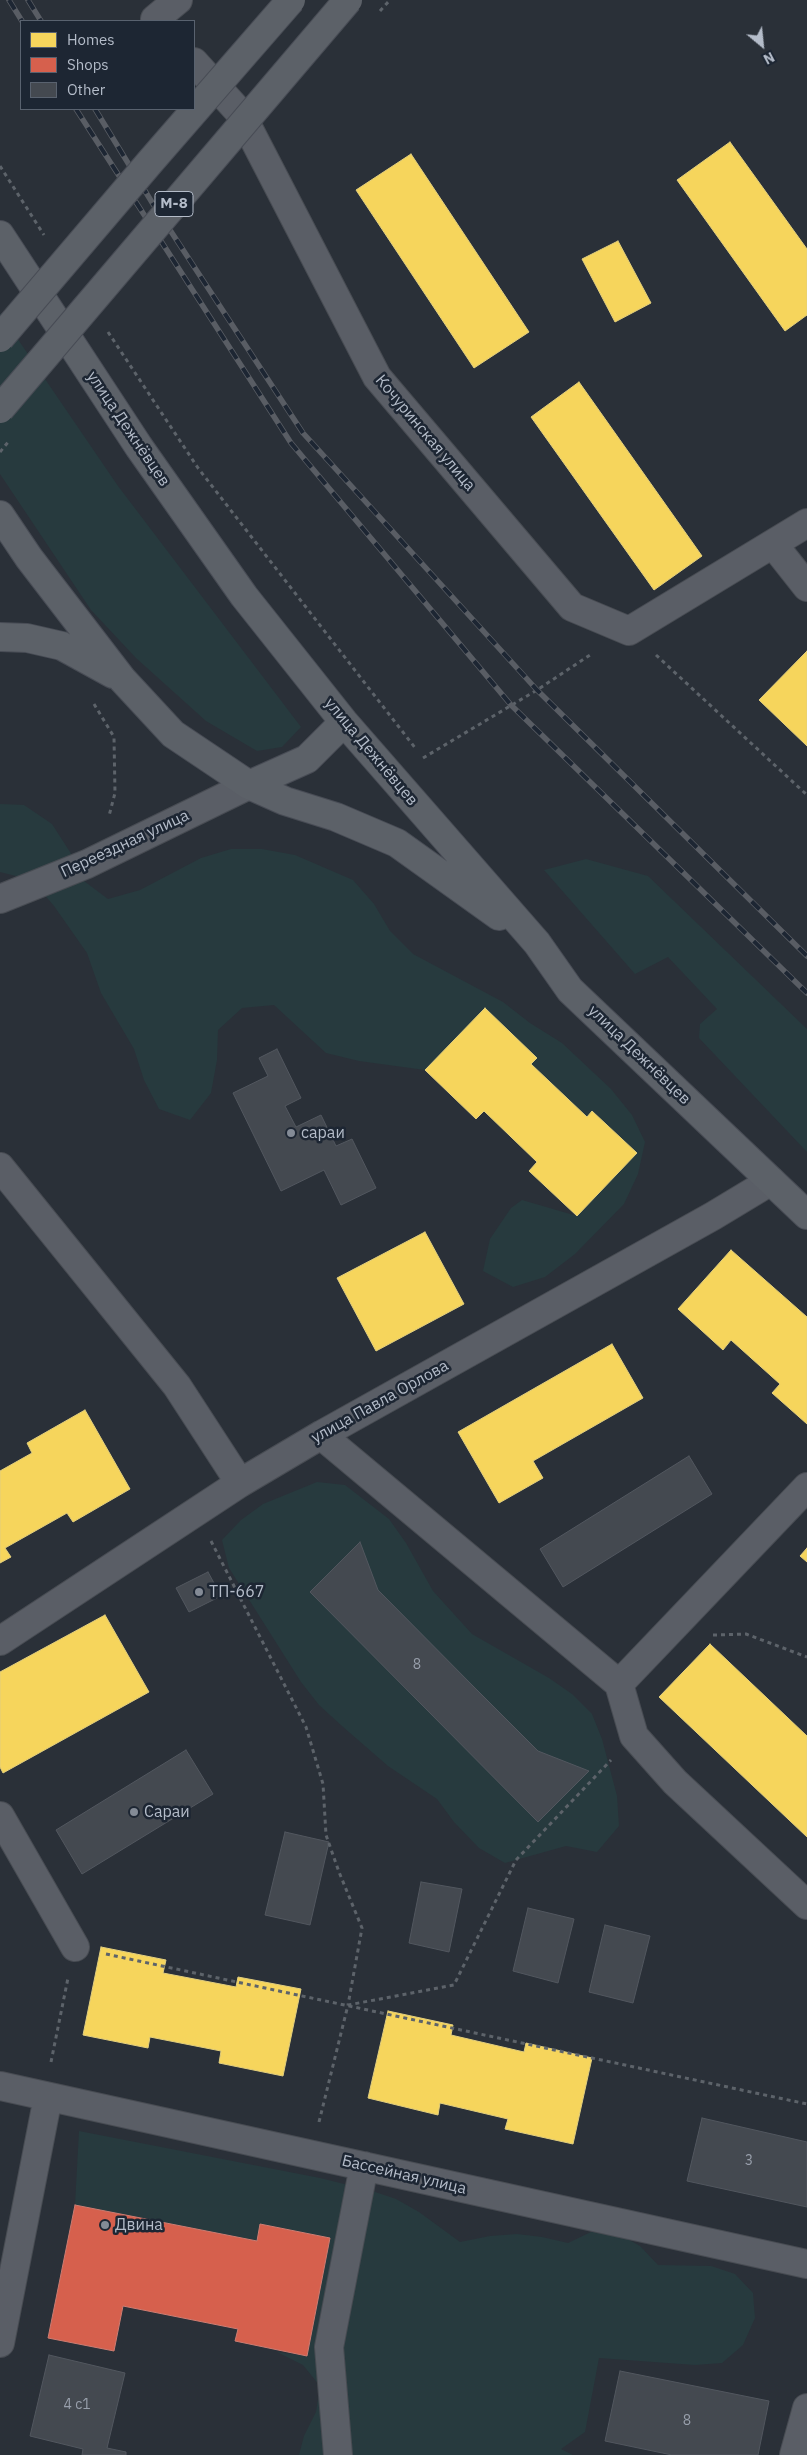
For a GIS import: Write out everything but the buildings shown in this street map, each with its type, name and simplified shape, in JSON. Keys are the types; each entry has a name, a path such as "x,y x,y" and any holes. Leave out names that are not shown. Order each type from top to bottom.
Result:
{"main road":[{"name":"М-8","path":"0,338 291,0"},
{"name":"М-8","path":"0,409 348,0"},
{"name":"улица Дежнёвцев","path":"0,235 139,447 239,588 344,722 537,943 570,990 807,1215"},
{"path":"0,515 122,680 173,734 249,784 285,801 336,817 396,843 537,943"},
{"path":"0,637 27,638 62,646 122,680"},
{"path":"249,784 307,759 344,722"}],"street":[{"path":"151,13 178,0"},
{"name":"Кочуринская улица","path":"195,63 241,114 377,377 572,607 629,631"},
{"path":"629,631 807,523"},
{"path":"773,544 807,587"},
{"name":"Переездная улица","path":"0,899 86,864 249,784"},
{"path":"0,1167 177,1386 240,1483"},
{"name":"улица Павла Орлова","path":"0,1641 240,1483 321,1435 713,1216 771,1181"},
{"path":"321,1435 619,1684 634,1736 675,1782 807,1905"},
{"path":"619,1684 807,1487"},
{"path":"0,1816 74,1947"},
{"name":"Бассейная улица","path":"0,2086 807,2264"},
{"path":"0,2343 48,2097"},
{"path":"338,2455 328,2347 364,2166"},
{"path":"794,2455 807,2408"}],"path":[{"path":"0,166 47,240"},
{"path":"107,330 198,468 424,760 584,658"},
{"path":"629,631 807,795"},
{"path":"90,695 114,737 115,793 108,818"},
{"path":"196,1512 306,1727 323,1784 326,1834 362,1928 348,2005 311,2154"},
{"path":"665,1637 746,1634 807,1656"},
{"path":"348,2005 454,1985 516,1860 634,1736"},
{"path":"48,2097 53,2045 74,1947 807,2104"}],"green space":[{"path":"0,313 118,486 301,727 282,747 257,751 206,721 136,658 91,610 0,474"},
{"path":"0,804 24,805 52,824 70,852 84,881 108,899 140,890 201,858 231,849 262,849 295,855 353,880 374,904 390,931 413,954 503,1002 530,1023 562,1043 611,1089 632,1115 645,1142 638,1174 624,1204 575,1254 545,1277 513,1287 483,1271 490,1239 511,1208 522,1200 577,1216 637,1153 593,1111 587,1117 531,1064 537,1058 485,1009 425,1070 359,1061 326,1053 274,1005 242,1008 218,1030 217,1060 211,1093 190,1120 159,1109 144,1080 134,1049 101,993 87,953 54,906 32,880 0,872"},
{"path":"586,859 648,876 807,1029 807,1152 699,1038 700,1024 717,1009 668,957 635,974 544,870"},
{"path":"317,1482 345,1485 389,1519 406,1543 433,1591 472,1634 549,1678 572,1694 592,1714 602,1739 617,1796 619,1826 597,1852 566,1846 505,1863 479,1848 454,1822 437,1799 388,1766 319,1705 301,1682 229,1568 222,1540 241,1520 263,1504"},
{"path":"79,2131 320,2178 372,2191 396,2199 419,2212 460,2242 490,2236 517,2234 568,2243 591,2232 617,2233 640,2246 658,2265 711,2266 735,2274 753,2293 755,2318 743,2345 722,2363 695,2365 599,2358 585,2432 561,2449 573,2455 299,2455 304,2436 316,2412 320,2386 303,2365 277,2352 307,2356 330,2238 261,2224 257,2241 75,2205"}],"railway":[{"path":"9,0 21,20"},
{"path":"28,0 40,20"},
{"path":"77,110 291,443 511,705 807,993"},
{"path":"96,110 153,204 303,433 537,690 807,956"}],"place":[{"name":"сараи","path":"291,1133"},
{"name":"ТП-667","path":"199,1592"},
{"name":"Сараи","path":"134,1812"},
{"name":"Двина","path":"105,2225"}]}
